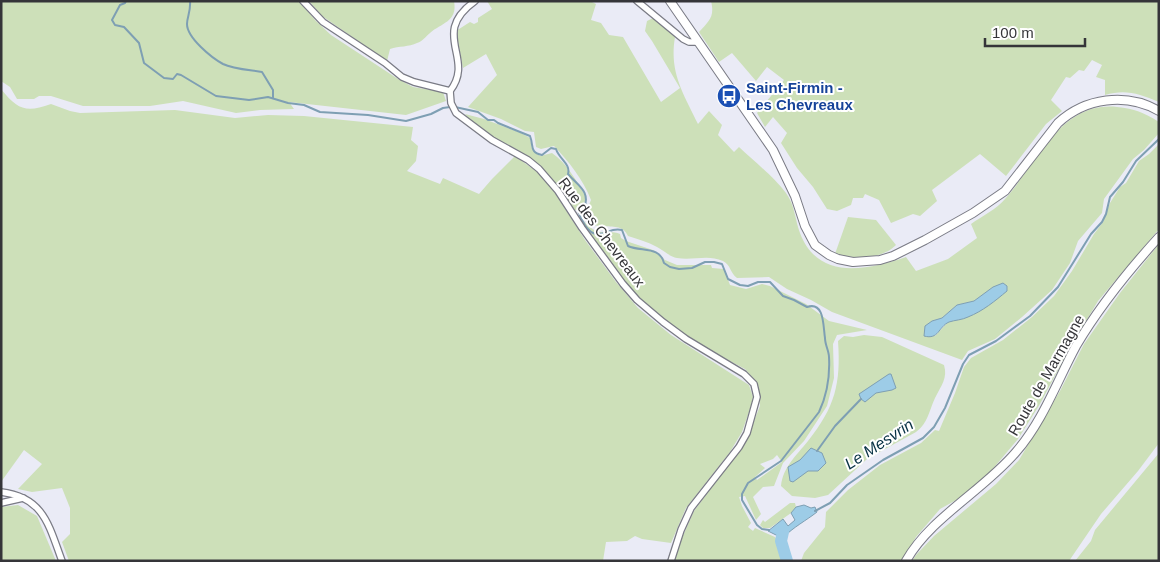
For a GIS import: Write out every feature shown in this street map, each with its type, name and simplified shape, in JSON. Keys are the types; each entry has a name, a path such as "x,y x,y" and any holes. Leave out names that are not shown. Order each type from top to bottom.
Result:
{"main road":[{"path":"670,1 773,150 795,196 805,226 815,245 829,255 853,262 874,261 893,256 925,240 993,200 1005,191 1058,123 1078,108 1111,100 1133,101 1159,111"},
{"name":"Route de Marmagne","path":"906,561 928,531 983,485 1017,451 1040,416 1069,359 1089,327 1159,237"}],"street":[{"path":"303,1 323,22 385,63 402,77 450,91 457,78 458,63 452,30 457,18 464,9 475,1"},
{"path":"638,1 683,39 689,42 698,42"},
{"name":"Rue des Chevreaux","path":"450,91 454,110 471,126 528,160 558,190 582,228 637,300 686,339 744,374 754,384 757,397 753,417 747,432 739,447 691,508 681,530 671,561"},
{"path":"1,492 25,498 34,504 46,520 62,561"},
{"path":"1,503 25,498"}],"green space":[{"path":"1,1 299,1 331,35 413,87 443,92 446,101 406,115 289,102 294,109 236,113 183,101 150,106 83,106 51,96 17,99 10,87 1,81"},
{"path":"309,1 454,1 455,8 448,21 421,41 390,49 387,61 322,16"},
{"path":"487,1 590,1 596,4 591,20 601,23 609,35 623,37 661,102 680,88 645,31 647,21 653,18 675,37 674,61 676,72 698,124 709,111 722,125 718,135 734,152 739,147 786,193 793,208 800,233 808,248 819,259 831,265 845,268 860,268 906,257 916,271 948,259 977,238 971,224 1002,203 1052,138 1065,124 1080,114 1097,108 1117,107 1134,110 1159,122 1159,133 1133,159 1104,199 1102,213 1078,241 1070,263 1052,290 995,339 968,351 962,360 832,312 787,289 769,277 737,278 723,261 711,258 683,259 674,257 654,245 628,236 624,230 592,224 583,211 587,210 591,200 588,192 575,171 554,146 541,149 536,147 534,132 525,131 501,119 468,107 497,75 486,54 463,68 456,31 470,22 474,24 478,22 478,18 492,9","holes":["997,285 947,323 935,336 932,321 942,318 957,305 974,301"]},
{"path":"711,1 1159,1 1159,102 1126,92 1105,95 1105,80 1096,77 1102,65 1092,60 1084,71 1079,70 1070,78 1066,77 1051,100 1062,111 1046,124 1006,176 980,154 932,190 937,201 920,216 913,214 891,223 879,200 865,194 863,198 853,198 851,205 837,211 827,209 781,143 787,133 773,117 765,127 757,113 784,80 767,67 756,81 732,53 719,62 699,32 712,15"},
{"path":"1,89 12,101 23,108 29,109 51,104 80,113 175,110 235,118 268,115 304,116 413,127 411,140 418,146 416,161 407,171 440,184 443,178 479,194 515,156 540,174 553,190 585,240 638,308 671,335 749,385 753,397 742,432 730,452 686,508 671,543 642,539 635,536 627,541 606,542 603,561 69,561 62,542 70,534 70,508 62,488 32,492 18,489 42,464 24,450 1,482"},
{"path":"465,114 484,119 530,138 532,149 540,156 552,153 567,167 579,185 586,197 584,205 580,206 578,210 574,210 537,165 515,148 487,134 471,122"},
{"path":"1159,144 1159,229 1098,301 1018,439 986,477 958,499 940,509 916,537 902,561 801,561 804,553 825,527 826,512 848,490 880,465 921,443 935,430 939,431 964,367 971,358 1003,340 1032,317 1054,296 1103,222 1110,203 1120,187 1126,183 1139,161"},
{"path":"577,216 596,231 620,234 621,238 626,241 653,250 665,260 677,265 711,265 712,268 724,269 730,285 746,289 762,284 770,286 806,304 829,321 867,330 837,335 833,344 834,378 827,406 804,441 783,463 774,486 763,487 753,497 761,514 756,520 745,496 739,497 751,523 748,527 753,531 755,528 775,537 786,552 786,561 674,561 694,511 745,443 760,406 758,384 745,369 705,348 674,327 637,297","holes":["777,455 782,462 757,480 755,477 765,468 760,464 773,459"]},
{"path":"848,217 876,220 896,245 890,250 875,256 850,257 835,254"},
{"path":"1159,244 1159,443 1101,514 1069,561 912,561 934,536 996,484 1019,460 1060,391 1084,344 1120,293"},
{"path":"864,335 882,337 944,365 945,374 942,386 926,421 916,432 867,459 828,495 815,498 792,496 781,486 782,479 791,462 817,429 830,406 837,383 838,341 844,336"},
{"path":"1159,453 1159,561 1075,561 1091,541 1095,530"},
{"path":"790,503 795,503 796,507 791,513 770,528 763,528 760,525 763,520 765,522"},
{"path":"18,505 37,516 56,561 1,561 1,507"}],"water":[{"path":"1003,283 1007,286 1007,291 984,309 966,318 945,324 936,335 924,336 925,326 932,321 942,318 957,305 974,301 993,287"},
{"path":"891,374 896,388 876,393 865,402 861,399 859,394"},
{"path":"811,448 822,453 826,463 818,471 808,471 793,482 790,481 788,467 800,460"},
{"path":"804,505 811,508 815,507 817,512 784,537 768,531 783,519 788,526 795,520 791,513 796,507"}],"waterway":[{"path":"126,1 120,5 112,20 115,25 124,27 139,43 144,63 164,78 173,79 177,74 181,75 216,96 249,100 268,97 288,103 304,105 320,112 368,115 406,121 450,107"},
{"path":"190,1 187,24 195,41 213,57 227,66 262,72 273,90 273,98"},
{"path":"455,107 478,112 488,120 494,120 530,136 534,150 538,154 542,155 551,148 556,149 568,167 568,174 585,193 586,203 584,209 580,208 578,210 588,229 594,234 615,229 622,230 628,246 659,254 664,263 670,267 679,269 692,268 705,262 722,264 728,279 740,285 748,286 758,282 770,282 783,296 807,307 813,306 820,311 829,355 828,378 822,405 819,412 781,461 748,483 742,494 742,500 757,525 762,529 769,530"},
{"name":"Le Mesvrin","path":"815,511 830,503 847,485 883,460 923,438 934,427 945,408 963,364 969,355 996,341 1030,316 1058,287 1091,234 1102,222 1110,197 1123,182 1136,161 1159,139"},
{"path":"817,451 835,426 861,399"},
{"name":"Le Mesvrin","path":"783,532 781,541 787,561"}],"place":[{"name":"Saint-Firmin - Les Chevreaux","path":"729,96"}]}
